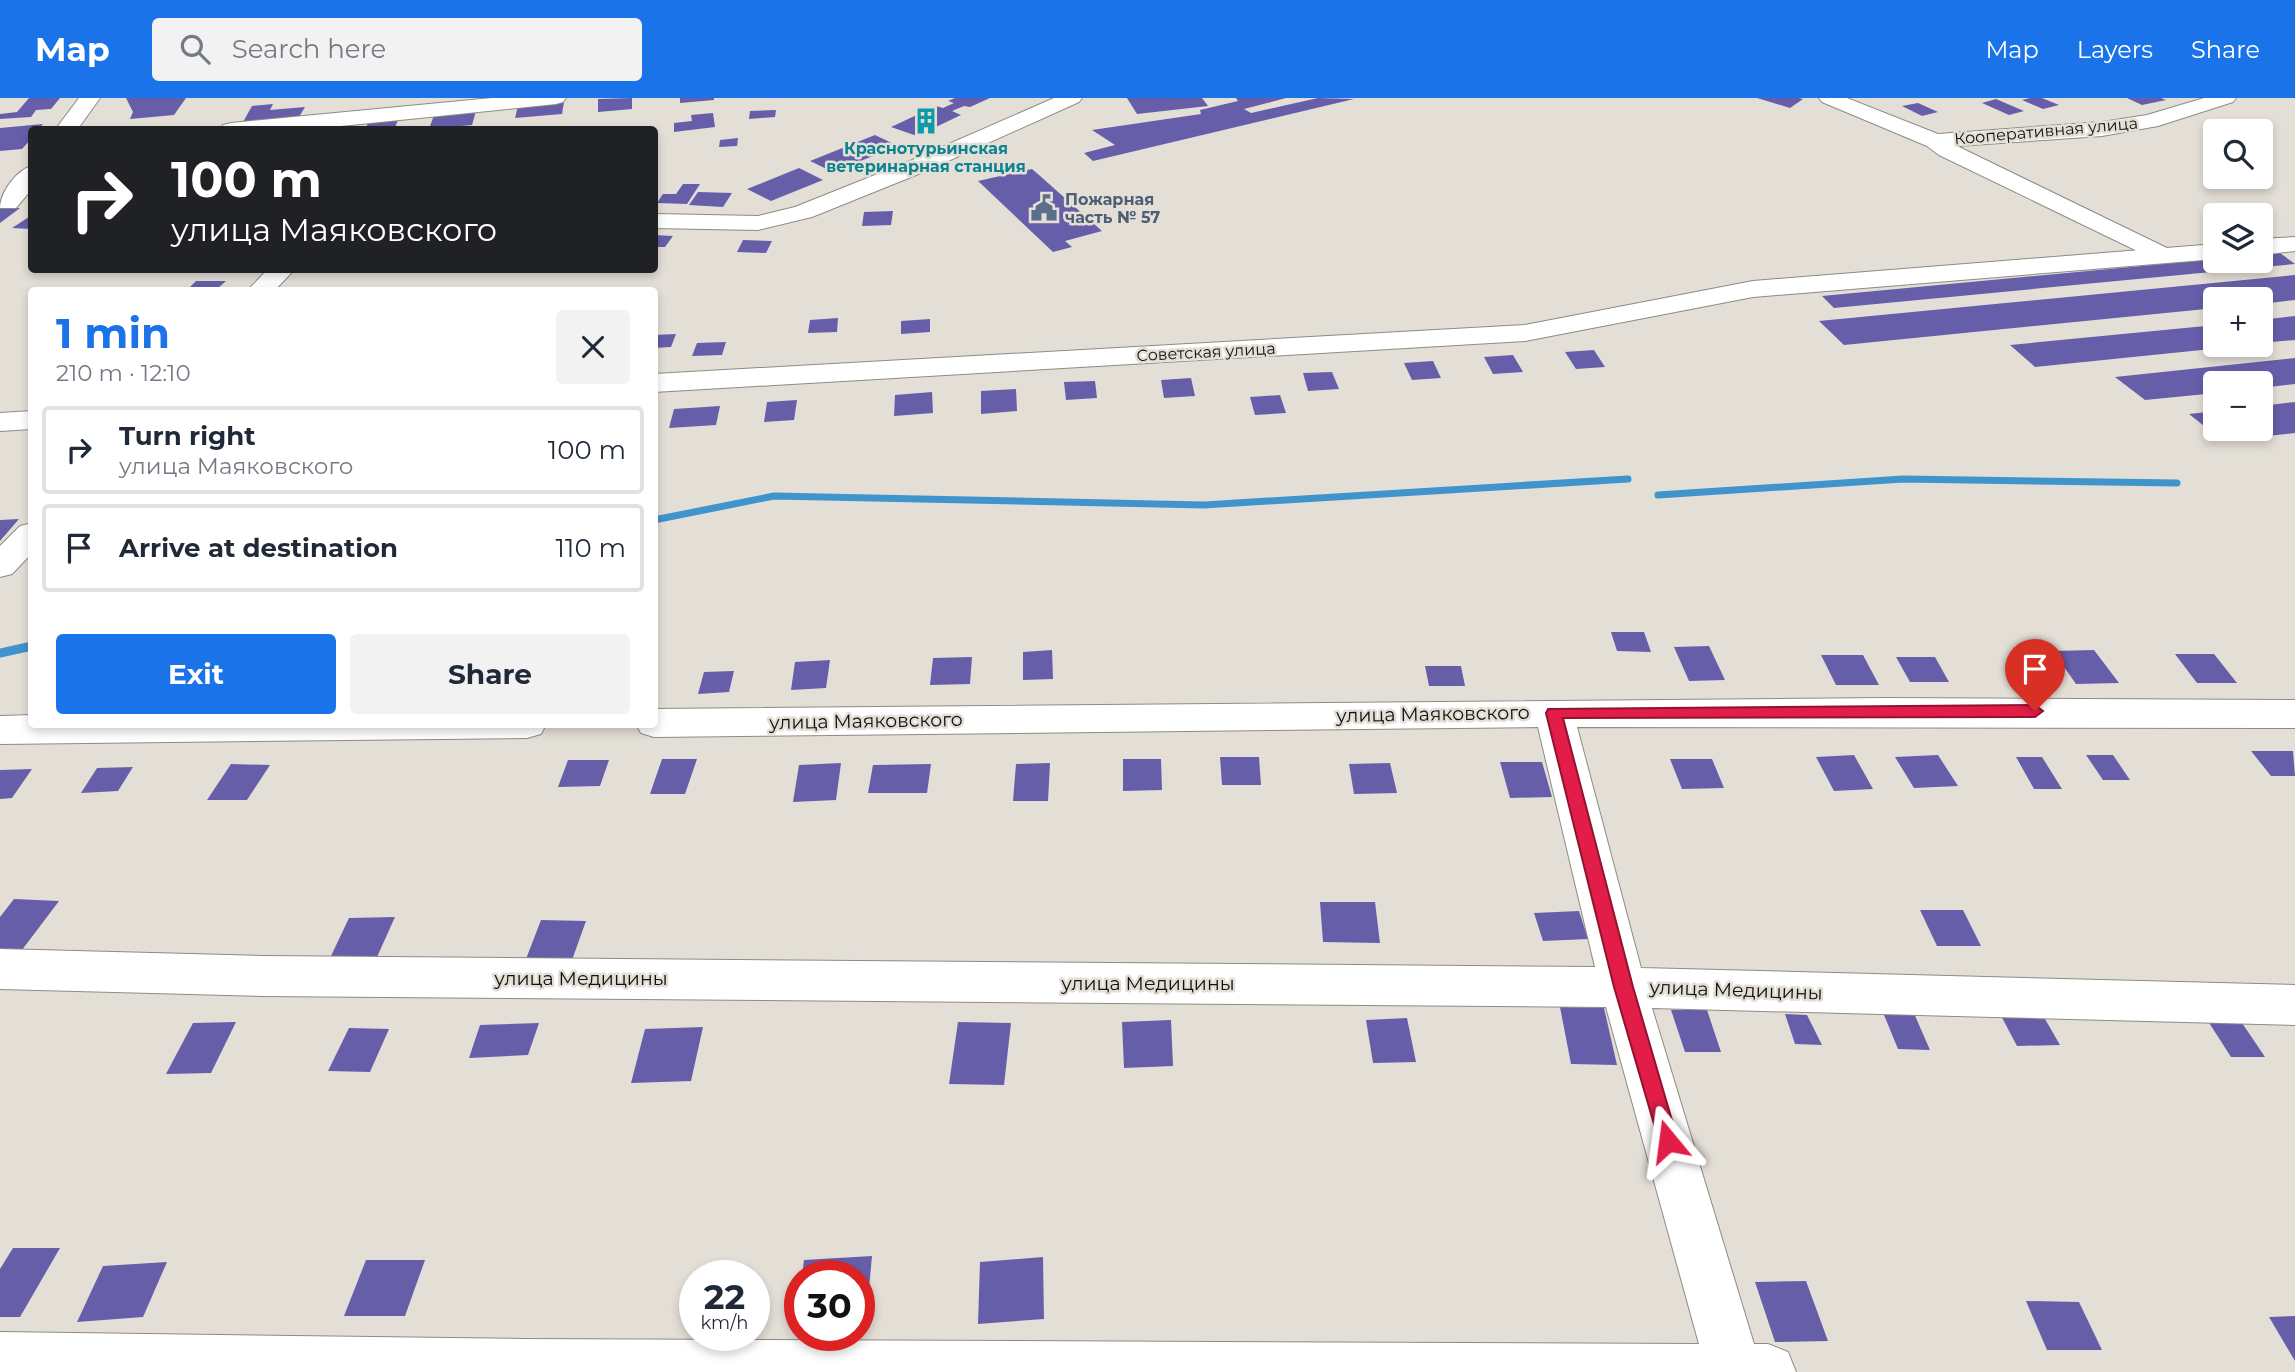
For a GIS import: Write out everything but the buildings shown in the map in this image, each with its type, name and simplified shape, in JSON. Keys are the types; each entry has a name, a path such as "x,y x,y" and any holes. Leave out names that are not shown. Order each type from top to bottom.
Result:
{"street":[{"path":"69,126 90,98"},
{"path":"272,126 556,98"},
{"path":"658,220 758,223 803,212 1002,130 1072,98"},
{"name":"Кооперативная улица","path":"1829,98 1934,141 2114,127 2150,121 2226,98"},
{"path":"1934,141 1947,150 2162,256"},
{"path":"13,203 28,179"},
{"path":"2273,246 2295,244"},
{"name":"Советская улица","path":"658,383 1525,333 1753,289 2203,252"},
{"path":"264,287 278,273"},
{"path":"0,422 28,420"},
{"path":"0,566 28,537"},
{"name":"улица Маяковского","path":"658,723 1554,713 2035,711 2295,714"},
{"path":"0,1360 522,1367 1746,1371 1623,987 1554,713"},
{"path":"0,730 176,728"},
{"name":"улица Медицины","path":"0,969 276,976 1623,987 2295,1005"}],"waterway":[{"path":"658,519 774,496 1204,505 1628,479"},
{"path":"1658,495 1903,479 2177,483"},
{"path":"0,653 28,647"}],"place":[{"name":"Краснотурьинская ветеринарная станция","path":"926,121"},
{"name":"Пожарная часть № 57","path":"1044,208"}],"route":[{"path":"1668,1141 1623,987 1554,713 2035,711"}]}
